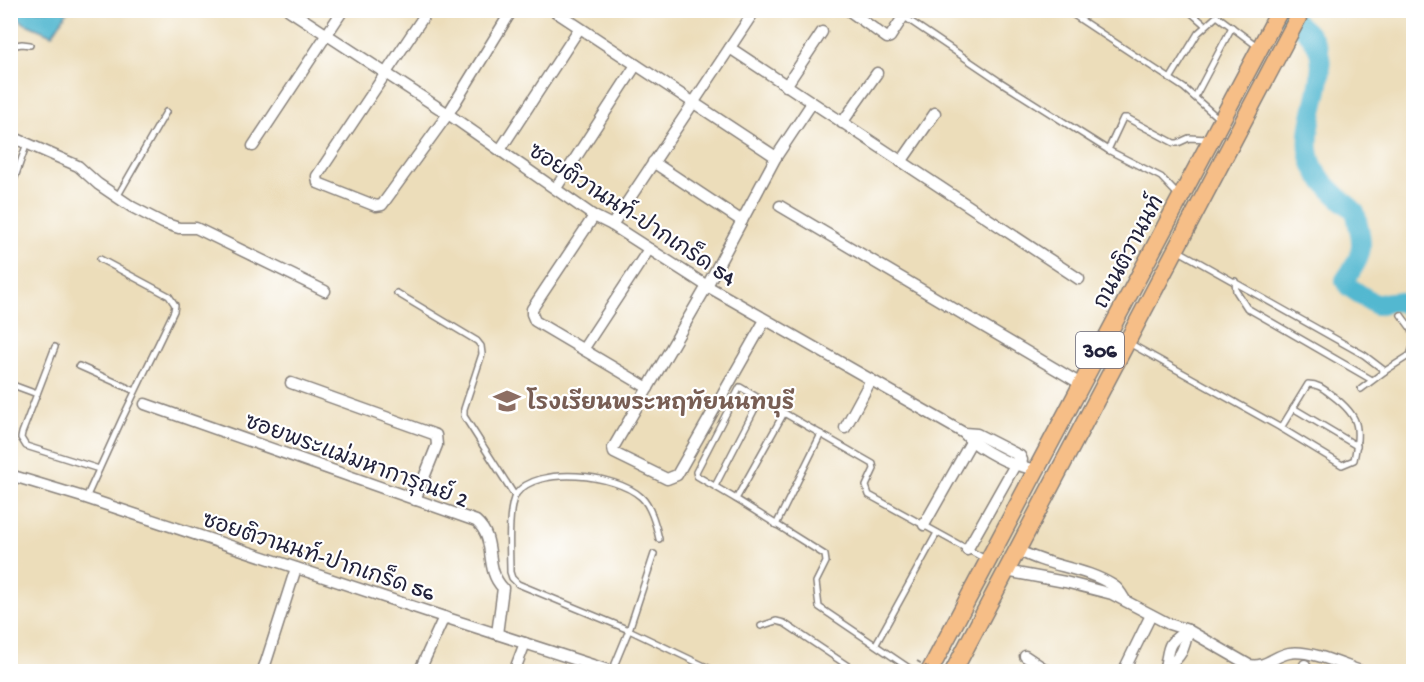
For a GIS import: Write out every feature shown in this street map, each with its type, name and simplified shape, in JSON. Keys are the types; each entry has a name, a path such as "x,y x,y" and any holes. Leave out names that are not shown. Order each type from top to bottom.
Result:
{"main road":[{"name":"ถนนติวานนท์","path":"923,666 988,561 1024,464 1081,384 1280,10"},
{"name":"ถนนติวานนท์","path":"953,672 1302,10"},
{"path":"1110,332 1127,342"}],"street":[{"name":"ซอยติวานนท์-ปากเกร็ด 54","path":"290,10 448,114 594,216 612,225 707,286 968,438 1024,464"},
{"path":"253,146 342,10"},
{"path":"428,10 316,176 318,183 379,206 448,114 513,10"},
{"path":"553,10 776,157"},
{"path":"612,225 755,10"},
{"path":"848,10 887,38 890,37 898,14"},
{"path":"500,150 579,29"},
{"path":"786,86 822,32"},
{"path":"729,48 1079,279"},
{"path":"556,188 636,65"},
{"path":"842,123 877,73"},
{"path":"765,320 677,475 667,479 613,450 707,286 776,157 812,103"},
{"path":"901,162 935,113"},
{"path":"10,136 61,156 78,166 117,197 163,224 179,228 196,228 325,291"},
{"path":"653,162 742,221"},
{"path":"780,206 1081,384"},
{"path":"594,216 532,309 531,314 535,321 585,348 648,388"},
{"path":"585,348 649,249"},
{"path":"845,428 871,380"},
{"path":"291,383 436,435 437,445 415,500"},
{"name":"ซอยพระแม่มหาการุณย์ 2","path":"146,404 476,521 484,528 487,535 494,579 503,588 497,634"},
{"path":"924,525 968,438"},
{"path":"967,550 1024,464"},
{"name":"ซอยติวานนท์-ปากเกร็ด 56","path":"10,474 613,671"},
{"path":"1018,550 1033,558 1095,576 1116,586 1127,603"},
{"path":"261,672 296,568"},
{"path":"1006,571 1090,587 1112,594 1169,624 1188,630 1249,665 1258,667 1287,653 1299,652 1363,672"},
{"path":"1123,672 1151,615"},
{"path":"419,672 444,617"},
{"path":"1165,670 1167,652 1173,639 1188,630"},
{"path":"514,672 525,643"},
{"path":"1025,656 1049,672"}],"lane":[{"path":"1066,10 1170,79 1222,121"},
{"path":"1188,10 1205,25"},
{"path":"1210,10 1260,49"},
{"path":"898,14 1108,150 1161,177 1181,199"},
{"path":"1170,79 1198,33 1217,16"},
{"path":"1195,97 1232,27"},
{"path":"10,46 30,45"},
{"path":"117,197 166,112"},
{"path":"1108,150 1125,117 1174,143 1178,144 1189,138 1213,139"},
{"path":"11,189 27,143"},
{"path":"1177,249 1364,355 1385,371"},
{"path":"86,498 175,305 169,296 100,260"},
{"path":"1235,281 1236,291 1247,308 1372,380"},
{"path":"397,293 482,346 482,354 464,409 464,416 515,496"},
{"path":"1401,315 1412,330 1413,339"},
{"path":"1127,342 1281,428 1328,458 1342,465 1354,460 1357,446 1354,415 1345,405 1321,387 1308,384 1281,428"},
{"path":"1361,389 1410,355 1413,344"},
{"path":"55,347 21,438 26,446 99,469"},
{"path":"79,366 135,391"},
{"path":"10,384 37,394"},
{"path":"915,672 819,607 816,582 826,562 825,555 697,476 696,470 740,387 873,464 874,469 866,486 869,495 988,561"},
{"path":"715,486 760,399"},
{"path":"1293,408 1357,446"},
{"path":"736,500 784,413"},
{"path":"776,525 821,434"},
{"path":"658,539 651,513 642,497 626,487 597,477 570,475 542,479 524,487 515,496 511,516 510,572 518,584 628,630 717,672"},
{"path":"876,644 937,533"},
{"path":"613,671 654,554"},
{"path":"761,626 776,621 784,623 857,672"}],"path":[{"path":"923,666 936,672"}],"water":[{"path":"11,10 68,11 52,35 24,23"}],"waterway":[{"path":"1280,10 1310,35 1317,46 1320,58 1321,71 1310,124 1309,150 1313,166 1321,179 1353,210 1356,216 1361,241 1360,254 1345,280 1349,287 1376,305 1401,302 1414,313"}],"place":[{"name":"โรงเรียนพระหฤทัยนนทบุรี","path":"507,401"}]}
